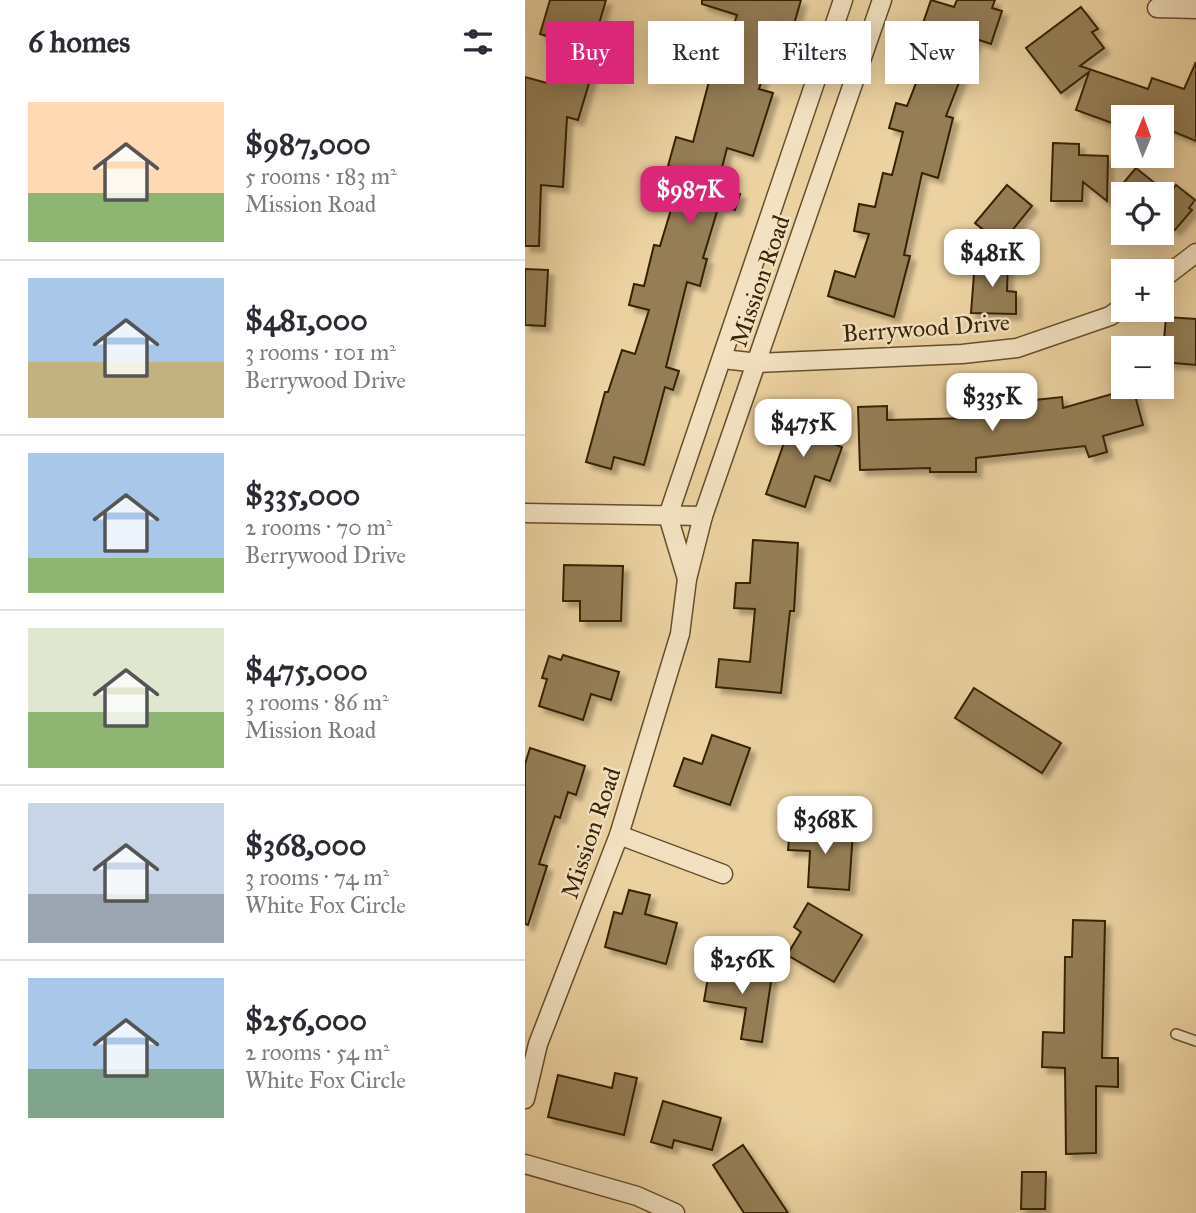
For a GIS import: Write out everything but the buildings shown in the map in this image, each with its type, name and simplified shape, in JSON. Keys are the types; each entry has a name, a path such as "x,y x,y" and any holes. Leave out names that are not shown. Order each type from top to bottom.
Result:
{"street":[{"name":"Mission Road","path":"687,579 668,516 843,0"},
{"name":"Mission Road","path":"525,1099 532,1041 619,835 680,634 687,579 703,516 882,0"},
{"path":"1157,8 1196,9"},
{"path":"1174,270 1196,253"},
{"name":"Berrywood Drive","path":"723,359 758,363 963,354 1017,348 1111,315"},
{"path":"525,513 703,516"},
{"path":"619,835 723,874"},
{"path":"525,1164 636,1196 674,1213"}],"lane":[{"path":"1176,1034 1196,1041"}]}
